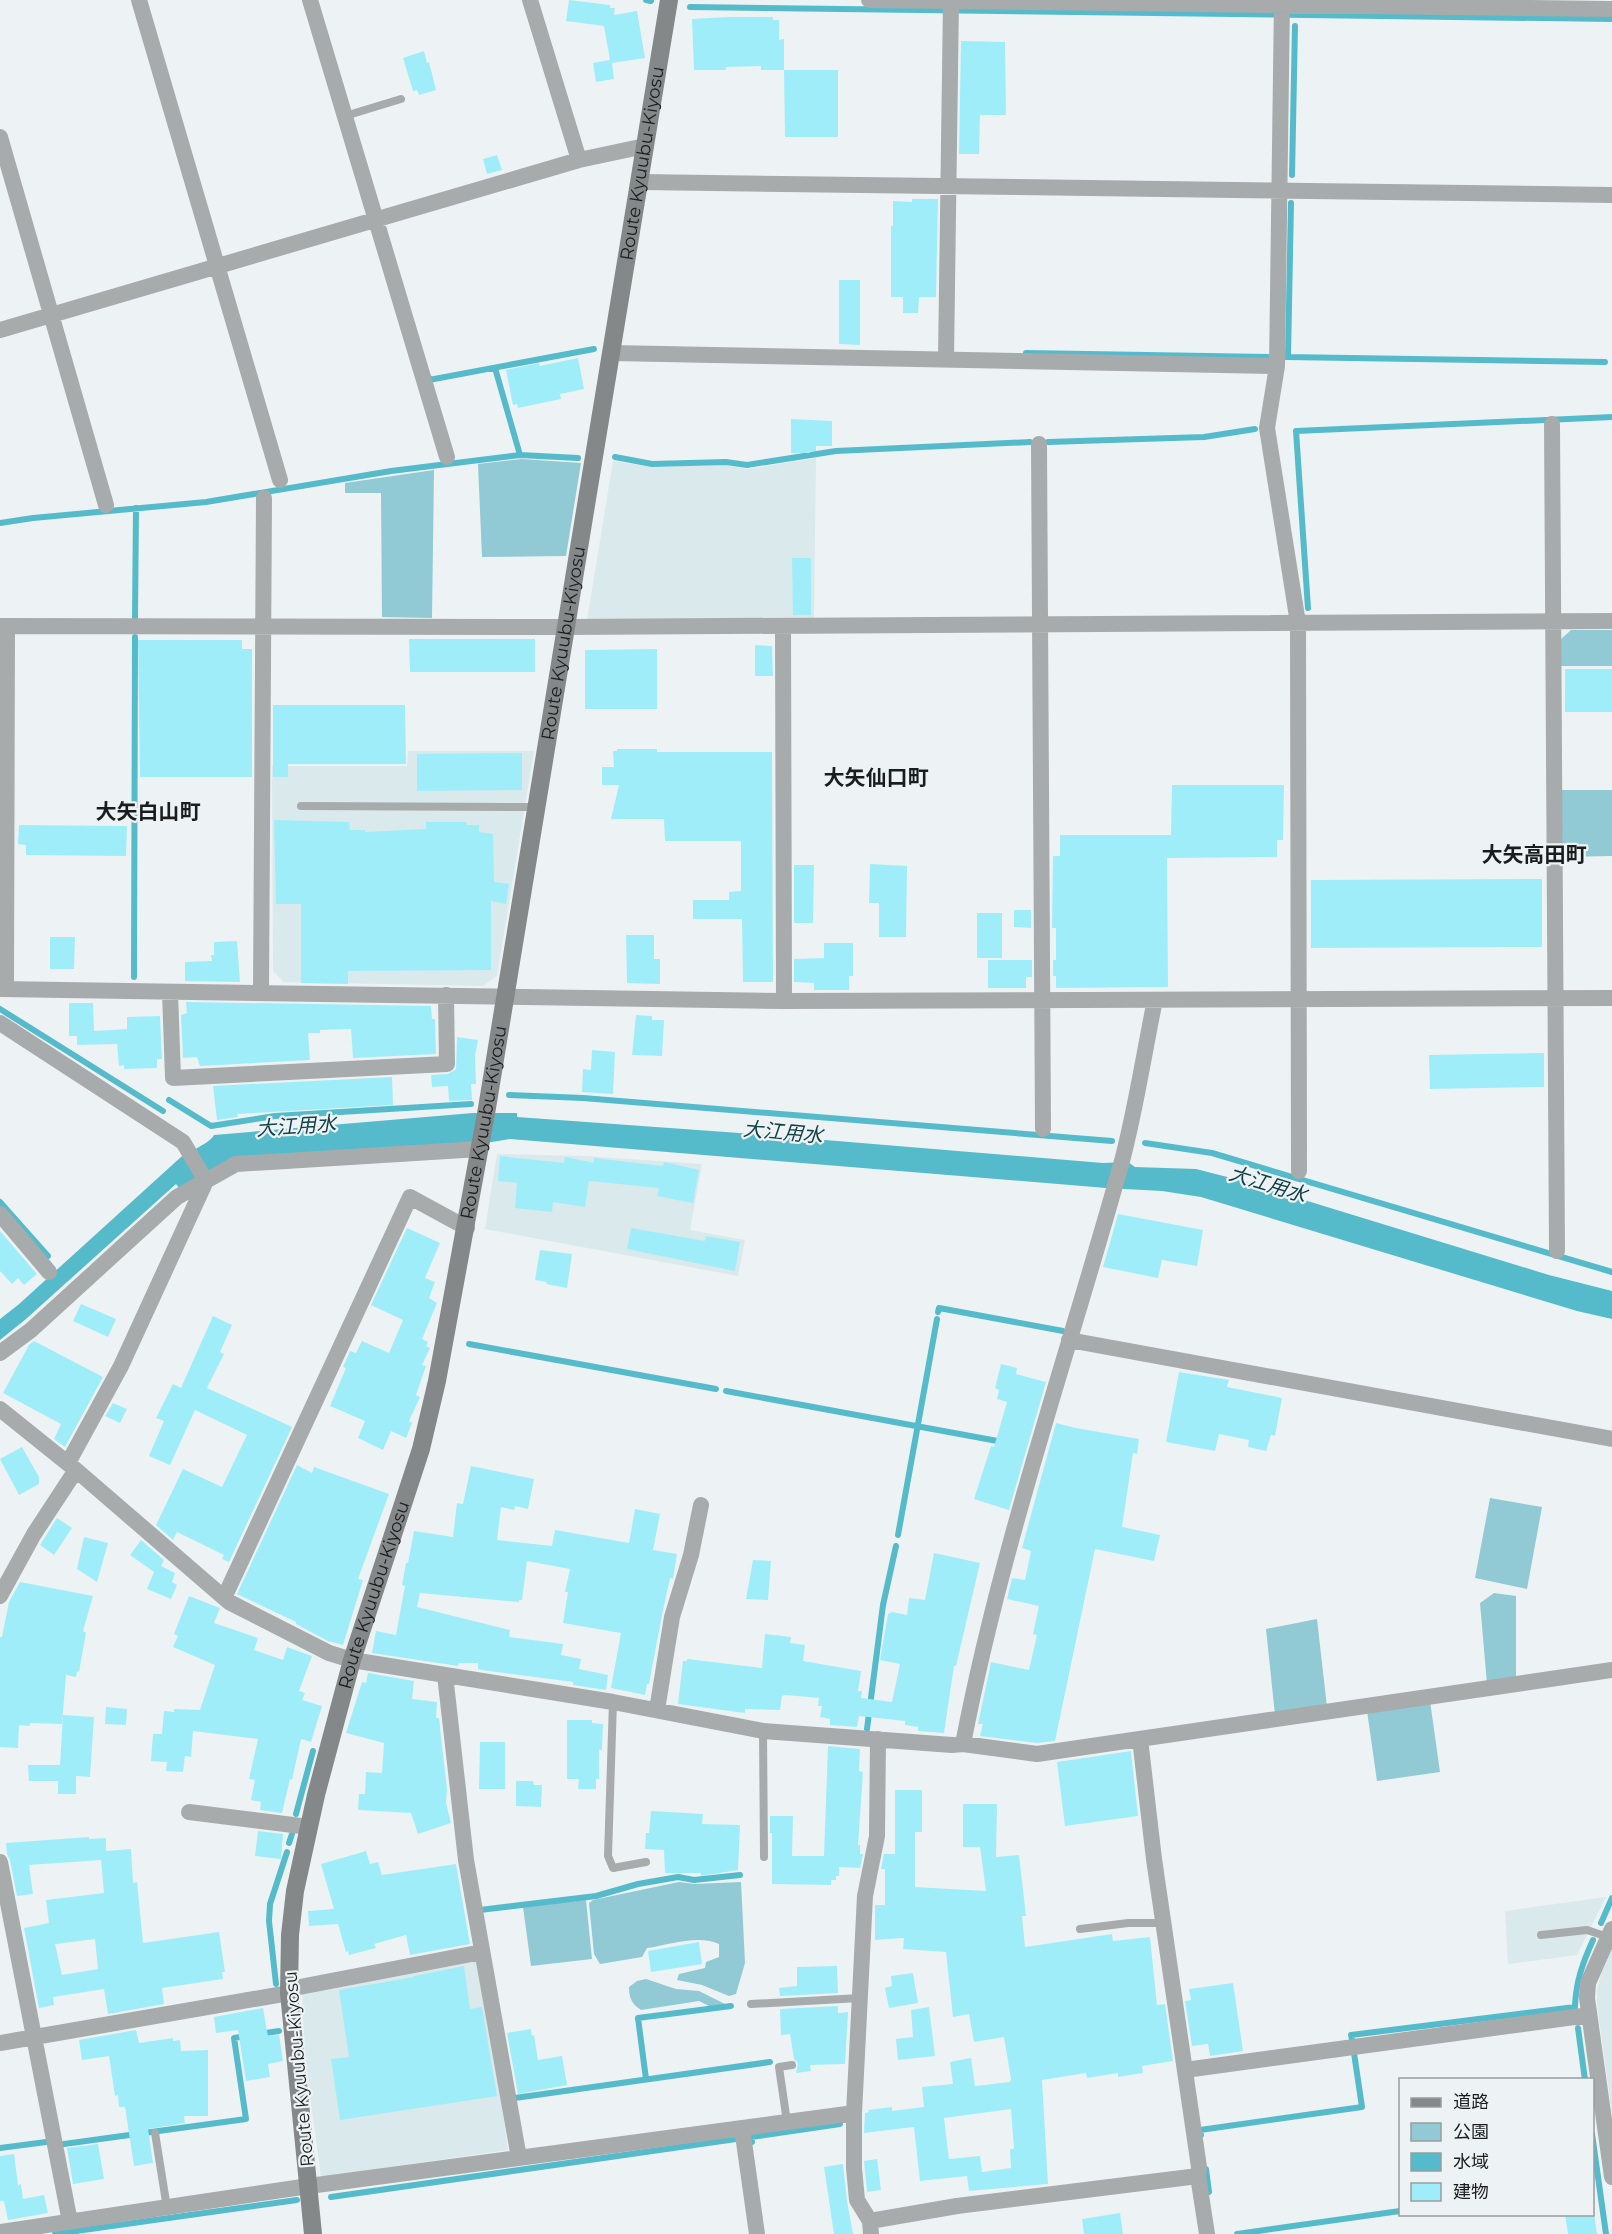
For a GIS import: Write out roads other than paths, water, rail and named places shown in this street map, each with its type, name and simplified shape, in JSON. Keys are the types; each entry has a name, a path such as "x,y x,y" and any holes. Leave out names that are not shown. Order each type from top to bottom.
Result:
{"main road":[{"name":"Route Kyuubu-Kiyosu","path":"313,2234 289,1991 290,1935 294,1902 309,1827 352,1660 421,1449 437,1381 467,1228 506,996 669,0"}],"street":[{"path":"139,0 279,480"},
{"path":"310,0 447,457"},
{"path":"530,0 579,160"},
{"path":"869,0 951,5 1014,1 1282,8 1612,9"},
{"path":"946,359 951,5"},
{"path":"1282,8 1277,366 1267,428 1298,623 1299,1171"},
{"path":"0,137 106,505"},
{"path":"0,330 579,160 645,147"},
{"path":"640,182 1612,195"},
{"path":"612,353 1277,366"},
{"path":"1552,424 1557,1251"},
{"path":"1039,444 1043,1130"},
{"path":"261,993 264,498"},
{"path":"1612,621 567,627 4,626 3,989 784,1001 1612,998"},
{"path":"783,626 784,1001"},
{"path":"170,992 173,1078 447,1064 446,995"},
{"path":"963,1744 976,1675 1002,1572 1123,1158 1155,1000"},
{"path":"0,1023 183,1142 205,1180"},
{"path":"0,1353 31,1330 177,1197 236,1164 480,1148"},
{"path":"0,1596 72,1466 121,1366 205,1180"},
{"path":"224,1598 410,1197 467,1228"},
{"path":"0,1214 49,1272"},
{"path":"1070,1340 1612,1439"},
{"path":"0,1408 72,1466 224,1598 260,1619 329,1653 352,1660 613,1702 763,1731 963,1744 1037,1754 1612,1670"},
{"path":"657,1710 672,1617 691,1555 701,1505"},
{"path":"445,1675 466,1860 519,2158"},
{"path":"878,1739 878,1836 865,1896 854,2113 854,2168 857,2200 871,2228 957,2206 1198,2176"},
{"path":"1140,1739 1207,2234"},
{"path":"189,1812 309,1827"},
{"path":"0,1862 70,2222"},
{"path":"1610,1933 1588,1983 1589,2015 1612,2177"},
{"path":"0,2043 289,1991 482,1952"},
{"path":"1185,2070 1589,2015"},
{"path":"0,2232 309,2186 854,2113"},
{"path":"742,2128 757,2234"}],"lane":[{"path":"345,116 401,99"},
{"path":"301,806 537,807"},
{"path":"613,1702 608,1856 613,1868 646,1862"},
{"path":"763,1731 764,1857"},
{"path":"1080,1929 1128,1923 1164,1923"},
{"path":"1541,1935 1587,1930 1610,1933"},
{"path":"751,2004 860,1998"},
{"path":"787,2122 779,2067 792,2065"},
{"path":"155,2133 167,2208"}],"water":[{"path":"473,1113 517,1113 517,1117 1103,1163 1128,1162 1135,1167 1196,1169 1239,1180 1549,1275 1612,1291 1612,1319 1577,1311 1201,1197 1162,1191 510,1139 468,1146 235,1159 180,1189 176,1184 0,1340 0,1319 181,1157 204,1144 214,1135"}],"waterway":[{"path":"646,0 651,1"},
{"path":"690,7 1612,19"},
{"path":"1292,175 1295,26"},
{"path":"1288,357 1291,203"},
{"path":"429,378 429,380 594,349"},
{"path":"1026,353 1268,357"},
{"path":"1286,357 1605,362"},
{"path":"495,368 520,455"},
{"path":"1308,608 1296,431 1612,417"},
{"path":"1048,442 1204,437 1255,429"},
{"path":"615,457 652,464 726,462 747,465 836,451 1030,442"},
{"path":"0,523 206,502 391,471 520,455 578,458"},
{"path":"135,618 136,508"},
{"path":"134,977 135,637"},
{"path":"0,1009 163,1111"},
{"name":"大江用水","path":"509,1095 583,1098 1112,1141"},
{"name":"大江用水","path":"169,1100 211,1126 275,1116 471,1104"},
{"name":"大江用水","path":"1145,1143 1212,1153 1612,1272"},
{"path":"0,1202 48,1256"},
{"path":"938,1312 939,1308 1063,1331"},
{"path":"898,1535 937,1319"},
{"path":"469,1344 716,1389"},
{"path":"726,1391 1003,1442"},
{"path":"867,1729 883,1605 896,1546"},
{"path":"296,1814 313,1751"},
{"path":"289,1843 292,1834"},
{"path":"276,1984 269,1921 270,1904 287,1852"},
{"path":"480,1910 596,1896 638,1884 678,1877 694,1880 740,1875"},
{"path":"1601,1923 1612,1898"},
{"path":"1575,2006 1581,1972 1593,1940"},
{"path":"646,2079 638,2018 731,2006"},
{"path":"1352,2039 1351,2035 1575,2007"},
{"path":"1578,2028 1585,2078"},
{"path":"259,2034 279,2031"},
{"path":"64,2144 246,2119 234,2038 246,2036"},
{"path":"1201,2135 1200,2130 1362,2107 1354,2053"},
{"path":"515,2098 770,2062"},
{"path":"752,2142 751,2137 840,2124"},
{"path":"331,2197 736,2139"},
{"path":"0,2148 46,2142"},
{"path":"1594,2148 1606,2234"},
{"path":"1206,2169 1209,2192"},
{"path":"55,2234 297,2200"},
{"path":"1237,2234 1399,2211"}],"district":[{"name":"大矢仙口町","path":"876,777"},
{"name":"大矢白山町","path":"148,811"},
{"name":"大矢高田町","path":"1534,854"}]}
